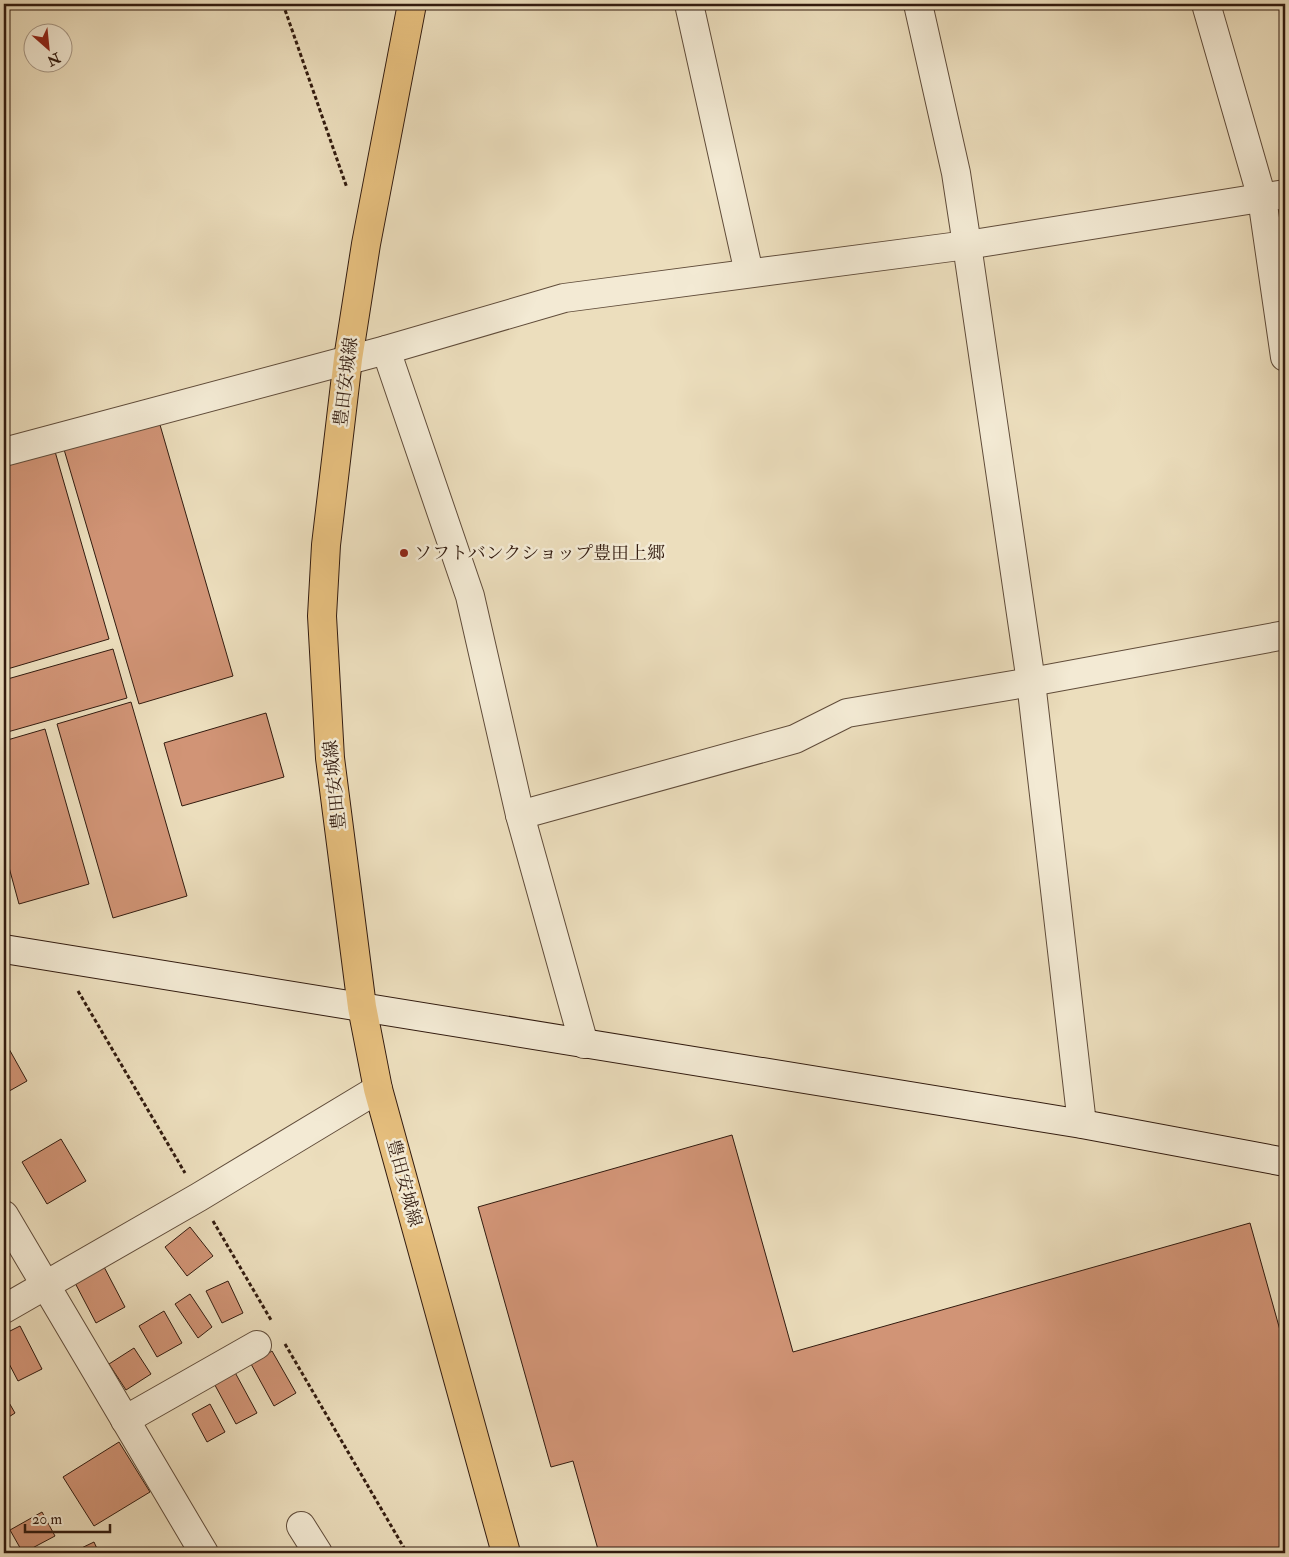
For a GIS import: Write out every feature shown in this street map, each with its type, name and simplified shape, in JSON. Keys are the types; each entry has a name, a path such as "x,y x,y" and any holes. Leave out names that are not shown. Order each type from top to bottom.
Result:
{"main road":[{"name":"豊田安城線","path":"412,4 366,244 348,359 326,545 322,616 330,758 362,1007 378,1089 506,1553"}],"street":[{"path":"689,4 749,273"},
{"path":"918,4 956,173 1031,682 1082,1124"},
{"path":"1206,4 1274,196 1285,357"},
{"path":"4,452 386,350 564,298 967,245 1274,196"},
{"path":"386,350 470,596 520,814 584,1044"},
{"path":"520,814 794,739 847,713 1285,636"},
{"path":"4,949 1082,1124 1285,1162"},
{"path":"4,1310 199,1197 378,1089"},
{"path":"4,1215 204,1553"},
{"path":"125,1420 271,1337"},
{"path":"302,1526 318,1553"}],"path":[{"path":"283,4 347,188"},
{"path":"74,984 199,1197 271,1337 407,1553"}],"building":[{"path":"158,418 233,676 139,704 63,446"},
{"path":"54,448 109,639 4,670 4,463"},
{"path":"113,649 127,698 4,733 4,680"},
{"path":"131,702 187,896 113,918 57,724"},
{"path":"266,713 284,777 182,806 164,743"},
{"path":"45,729 89,884 19,904 4,849 4,741"},
{"path":"4,1040 27,1081 4,1094"},
{"path":"732,1135 793,1352 1250,1223 1285,1348 1285,1553 599,1553 573,1461 551,1467 478,1207"},
{"path":"61,1139 86,1181 47,1204 22,1162"},
{"path":"190,1227 213,1256 187,1276 165,1247"},
{"path":"103,1265 125,1307 96,1323 74,1281"},
{"path":"228,1281 243,1313 222,1323 206,1291"},
{"path":"190,1294 212,1327 198,1338 175,1304"},
{"path":"164,1311 182,1343 157,1357 139,1326"},
{"path":"20,1326 42,1369 18,1381 4,1354 4,1334"},
{"path":"134,1348 151,1374 126,1390 109,1364"},
{"path":"272,1351 296,1393 274,1406 251,1364"},
{"path":"231,1365 257,1413 236,1424 210,1376"},
{"path":"4,1394 15,1413 4,1420"},
{"path":"210,1404 225,1432 207,1442 192,1414"},
{"path":"119,1442 150,1492 94,1526 63,1477"},
{"path":"42,1512 55,1536 23,1553 10,1530"},
{"path":"94,1542 99,1553 71,1553"}],"place":[{"name":"ソフトバンクショップ豊田上郷","path":"404,553"}]}
